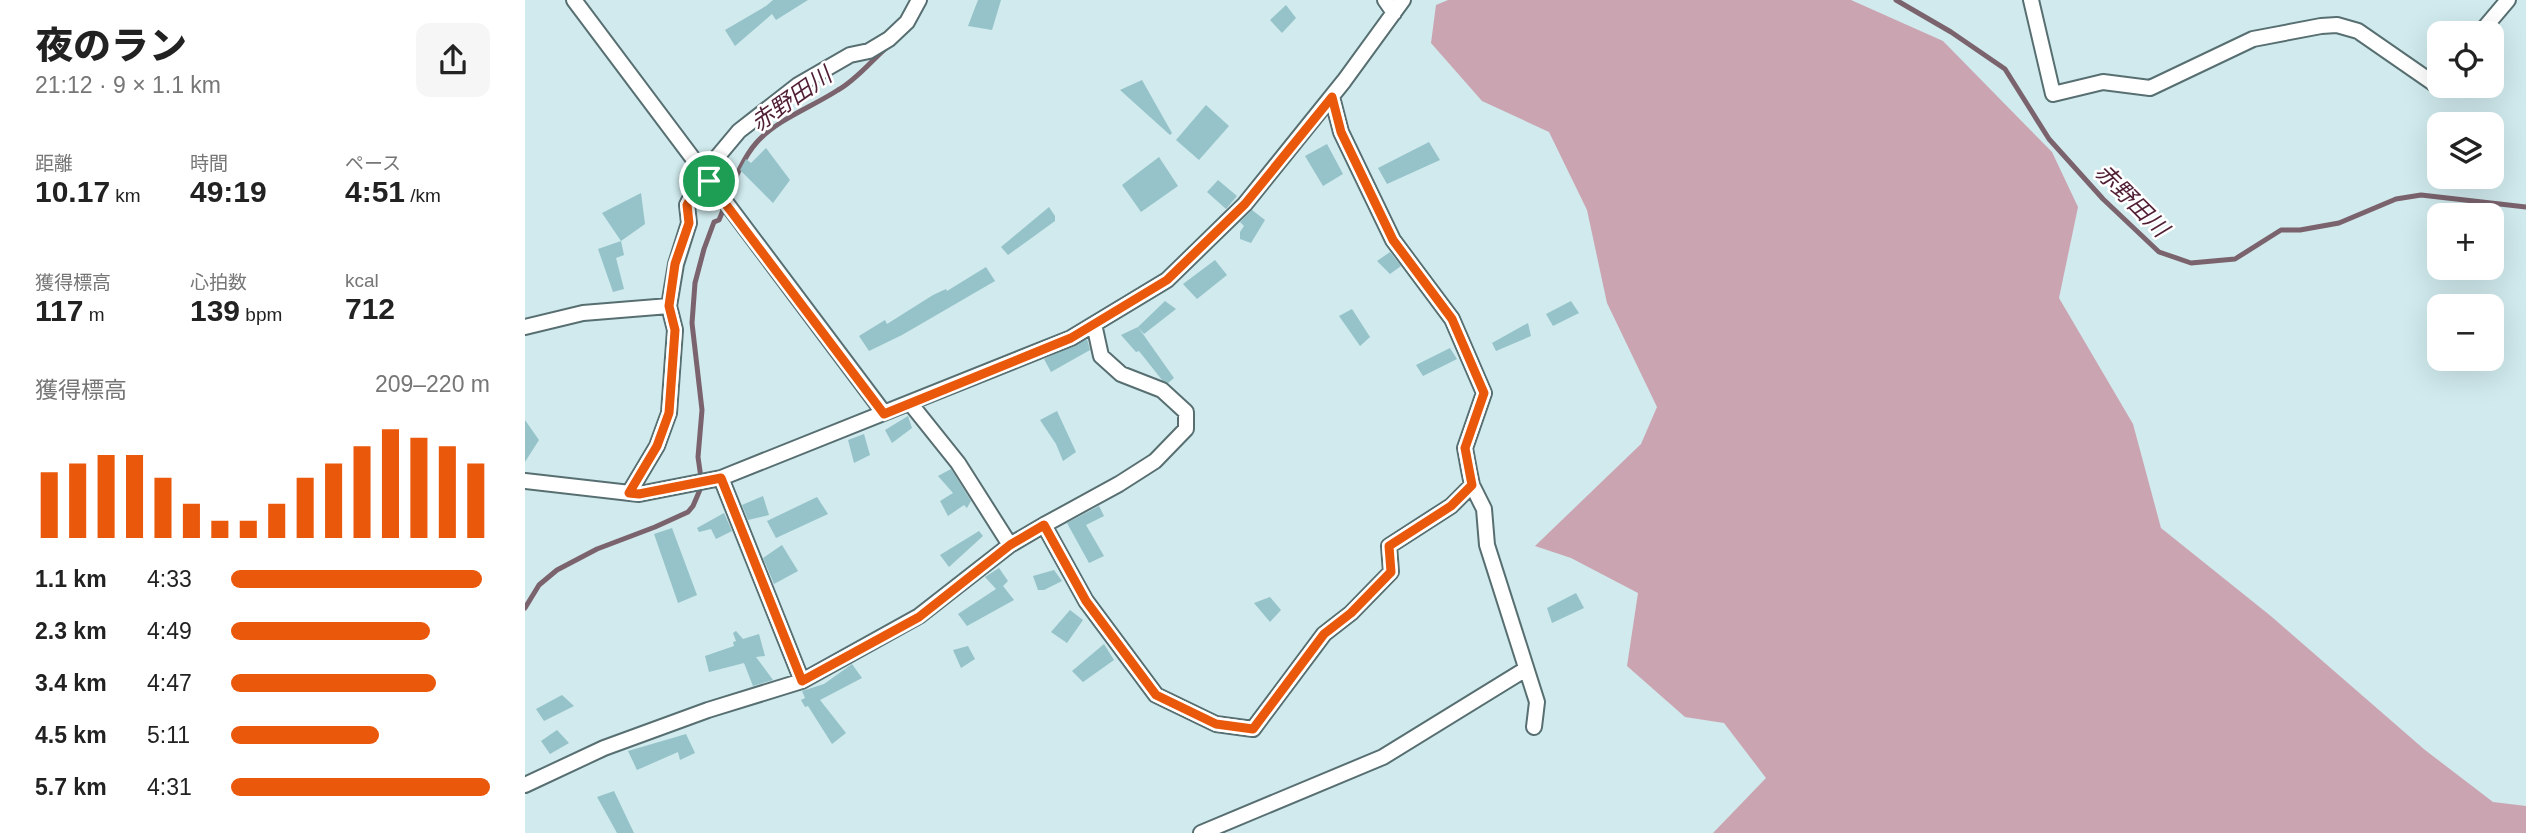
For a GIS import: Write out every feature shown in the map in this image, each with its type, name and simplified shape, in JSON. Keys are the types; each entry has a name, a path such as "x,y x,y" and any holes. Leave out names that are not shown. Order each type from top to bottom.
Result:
{"street":[{"path":"574,0 884,414"},
{"path":"629,493 657,446 669,413 675,330 669,306 675,264 689,223 687,205 739,131 798,85 850,55 869,51 889,39 907,22 919,0"},
{"path":"1385,0 1394,13"},
{"path":"525,481 639,494 721,478 1071,338 1167,280 1245,204 1332,97 1403,0"},
{"path":"2031,0 2053,94 2103,82 2150,88 2253,39 2337,25 2358,32 2427,79"},
{"path":"2490,21 2508,0"},
{"path":"1332,97 1341,132 1393,240 1452,319 1484,393 1465,448 1472,485 1483,509 1487,545 1538,702 1534,727"},
{"path":"525,327 583,313 669,306"},
{"path":"525,785 604,748 708,710 802,681 919,617 1010,545 1155,461 1185,429 1186,412 1161,390 1121,374 1101,356 1094,324"},
{"path":"910,403 958,463 1010,545"},
{"path":"721,478 802,681"},
{"path":"1044,525 1086,601 1156,695 1216,724 1253,729 1324,634 1351,613 1391,572 1389,546 1451,506 1472,485"},
{"path":"1201,833 1383,757 1526,669"}],"shaded area":[{"path":"1448,0 1851,0 1943,41 2052,152 2078,207 2059,298 2133,424 2161,528 2272,617 2425,750 2493,802 2526,806 2526,833 1713,833 1766,778 1724,723 1685,717 1627,666 1638,593 1571,558 1535,546 1641,444 1657,407 1607,303 1587,210 1549,132 1482,101 1431,43 1436,5"}],"building":[{"path":"773,0 808,0 776,20 772,14 735,46 725,30"},
{"path":"978,0 1001,0 992,30 968,26"},
{"path":"1286,5 1296,18 1282,33 1270,20"},
{"path":"1142,80 1172,133 1170,135 1120,90"},
{"path":"1206,105 1229,126 1199,160 1176,140"},
{"path":"1429,142 1440,160 1387,184 1378,168"},
{"path":"1327,144 1343,174 1323,186 1305,156"},
{"path":"766,148 790,180 773,203 740,170 746,159 751,163"},
{"path":"1159,157 1178,186 1141,212 1122,185"},
{"path":"1218,180 1237,196 1226,209 1207,192"},
{"path":"641,193 645,224 621,241 602,213"},
{"path":"1049,207 1055,221 1008,255 1001,247"},
{"path":"1252,210 1265,220 1251,243 1240,239 1244,226 1240,222"},
{"path":"621,241 624,255 616,258 624,289 613,292 598,249"},
{"path":"1390,252 1401,266 1390,274 1377,261"},
{"path":"1215,260 1227,275 1197,299 1183,284"},
{"path":"986,267 995,281 902,335 869,351 859,336 885,320 887,324 933,295 946,289 947,291"},
{"path":"1165,301 1176,309 1144,334 1138,327"},
{"path":"1571,301 1579,313 1553,326 1546,314"},
{"path":"1352,309 1370,337 1360,346 1339,316"},
{"path":"1528,323 1531,336 1496,351 1492,343"},
{"path":"1138,327 1174,378 1168,383 1162,380 1139,351 1136,352 1121,335"},
{"path":"1087,339 1090,350 1051,372 1044,359"},
{"path":"1450,348 1457,359 1423,376 1416,365"},
{"path":"1057,411 1076,452 1063,461 1056,444 1040,420"},
{"path":"908,416 912,428 892,443 885,430"},
{"path":"525,420 539,440 525,462"},
{"path":"864,434 870,455 854,463 848,440"},
{"path":"951,469 971,501 967,508 964,505 948,516 940,501 953,493 938,476"},
{"path":"763,496 769,515 748,520 742,505"},
{"path":"817,497 828,514 776,538 767,521"},
{"path":"1099,506 1104,516 1086,525 1104,556 1089,563 1067,523"},
{"path":"724,513 732,531 716,539 711,529 699,532 697,528"},
{"path":"672,528 697,595 678,603 654,534"},
{"path":"979,531 983,536 949,567 940,555"},
{"path":"782,545 798,571 774,584 763,558"},
{"path":"999,568 1008,581 1003,586 1014,600 967,626 958,614 996,589 985,577"},
{"path":"1054,570 1062,581 1044,590 1038,590 1033,576"},
{"path":"1576,593 1584,608 1552,623 1547,608"},
{"path":"1270,597 1281,610 1270,622 1254,603"},
{"path":"1070,610 1083,620 1067,643 1051,632"},
{"path":"736,631 743,639 759,634 765,656 756,657 773,680 753,686 744,663 709,672 705,656 734,646 733,642 736,641 733,633"},
{"path":"1104,644 1114,660 1083,682 1072,671"},
{"path":"968,646 975,659 961,668 953,650"},
{"path":"852,664 862,678 820,700 846,733 832,744 808,706 805,707 801,700 805,698 802,691 824,684"},
{"path":"562,695 574,706 544,721 536,709"},
{"path":"557,730 569,743 550,754 541,741"},
{"path":"686,734 695,753 680,760 678,752 637,770 628,751"},
{"path":"614,791 634,833 617,833 597,797"}],"waterway":[{"name":"赤野田川","path":"1896,0 1951,32 2005,69 2049,139 2103,199 2159,252 2191,263 2235,259 2281,230 2300,230 2339,223 2396,199 2421,195 2526,207"},
{"name":"赤野田川","path":"525,608 539,585 557,570 597,549 688,512 693,506 702,485 698,457 702,410 692,323 695,283 714,222 719,220 740,169 757,142 785,120 845,86 886,48"}],"route":[{"path":"1332,97 1341,132 1393,240 1452,319 1484,393 1465,448 1472,485 1451,506 1389,546 1391,572 1351,613 1324,634 1253,729 1216,724 1156,695 1086,601 1044,525 1010,545 919,617 802,681 721,478 639,494 629,493 657,446 669,413 675,330 669,306 675,264 689,223 687,205 703,174 709,181 884,414 1071,338 1167,280 1245,204 1332,97"}]}
